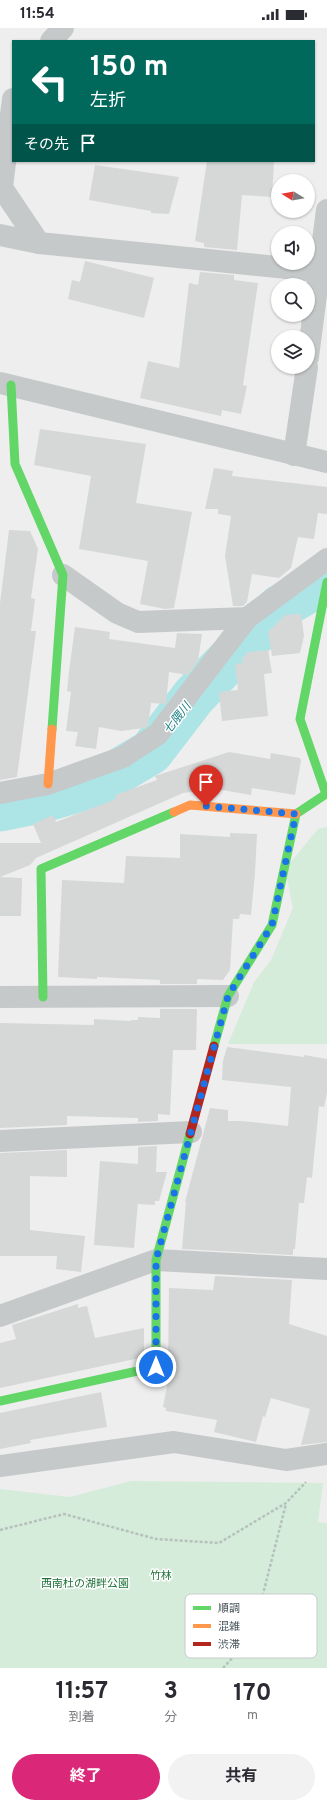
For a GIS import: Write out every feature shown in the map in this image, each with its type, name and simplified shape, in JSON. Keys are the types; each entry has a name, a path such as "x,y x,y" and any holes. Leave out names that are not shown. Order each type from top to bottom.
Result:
{"street":[{"path":"52,40 63,28"},
{"path":"12,105 1,186 39,243"},
{"path":"313,330 323,272 327,210"},
{"path":"0,235 39,243 323,272"},
{"path":"294,454 306,374"},
{"path":"48,784 63,575 15,464 6,384 327,462"},
{"path":"0,793 48,784 123,757 158,734 247,618 327,559"},
{"path":"63,575 117,613 138,622 247,618"},
{"path":"44,997 41,869 190,805 296,814 326,794 300,719 327,582"},
{"path":"0,1401 156,1367 156,1260 228,996 272,925 296,814"},
{"path":"0,997 228,996"},
{"path":"0,1141 191,1132"},
{"path":"0,1316 156,1260 327,1268"},
{"path":"0,1466 174,1442 286,1460 327,1454"}],"path":[{"path":"0,1530 64,1514 156,1539 219,1543 286,1503 306,1481"},
{"path":"263,1594 286,1503"},
{"path":"223,1668 232,1658"}],"green space":[{"path":"327,827 327,1044 228,1044 254,982 271,960 293,908 285,869 318,829"},
{"name":"西南杜の湖畔公園","path":"131,1481 323,1483 318,1522 327,1523 327,1668 0,1668 0,1489 70,1497"}],"building":[{"path":"207,162 274,162 273,174 271,174 271,197 242,195 237,250 204,247 204,243 195,241"},
{"path":"95,165 179,177 169,214 151,213 151,211 89,200"},
{"path":"85,261 154,278 144,318 68,299 72,280 80,282"},
{"path":"200,272 234,275 234,280 258,283 243,385 247,386 241,414 222,410 221,416 140,398 148,361 179,368 189,283 198,285"},
{"path":"40,429 146,444 136,503 192,512 174,608 165,609 140,604 148,561 79,549 91,476 34,465"},
{"path":"214,468 233,471 232,476 327,487 327,514 318,513 314,539 298,537 291,568 279,578 252,574 247,602 243,606 233,606 225,556 231,516 218,514 218,509 205,509"},
{"path":"9,530 30,531 38,549 31,598 35,599 31,631 36,631 17,777 0,780 0,603"},
{"path":"301,614 304,636 300,653 272,656 268,632 285,615"},
{"path":"75,627 110,632 109,639 175,648 177,633 202,634 198,661 188,675 169,672 166,704 151,703 148,726 144,728 121,731 99,727 96,749 75,746 78,732 66,731 71,692 67,691"},
{"path":"268,650 272,673 264,674 268,716 222,721 219,692 238,690 235,664 243,663 242,659 248,652"},
{"path":"229,752 270,759 271,753 300,758 301,761 295,795 252,788 251,795 216,789 183,793 36,858 30,865 0,877 0,843 41,843 33,824 53,815 56,822 116,799 115,795 157,780 155,776"},
{"path":"230,833 257,834 251,915 240,914 239,919 233,919 230,970 223,980 197,979 197,984 160,984 160,980 58,977 62,880 124,883 126,856 180,858 180,834 230,837"},
{"path":"0,877 22,878 21,916 0,916"},
{"path":"160,1009 197,1009 196,1050 173,1050 170,1115 158,1114 158,1121 138,1122 138,1118 67,1116 67,1125 0,1128 0,1023 94,1025 94,1019 131,1021 138,1020 138,1017 160,1018"},
{"path":"227,1047 304,1057 304,1055 327,1059 327,1092 324,1107 319,1106 312,1178 307,1177 304,1203 299,1203 295,1249 293,1249 293,1255 182,1249 185,1202 210,1108 228,1110 228,1121 288,1126 291,1087 222,1080 223,1061"},
{"path":"157,1146 156,1172 167,1172 159,1201 155,1201 155,1205 138,1204 138,1202 134,1248 94,1245 100,1161 138,1164 138,1147"},
{"path":"67,1150 67,1177 30,1176 30,1230 85,1236 81,1272 56,1269 57,1256 0,1256 0,1153"},
{"path":"215,1276 292,1280 289,1324 327,1336 327,1442 301,1445 310,1409 271,1398 265,1417 263,1416 256,1442 214,1432 217,1420 166,1411 166,1408 163,1407 170,1371 168,1371 169,1288 213,1290"},
{"path":"78,1304 78,1308 87,1306 95,1338 144,1328 144,1357 0,1388 0,1343 16,1339 12,1325"},
{"path":"101,1392 107,1427 30,1440 31,1443 0,1449 0,1413"}],"waterway":[{"name":"七隈川","path":"0,809 40,801 95,785 151,752 194,696 280,607 327,580"}],"traffic: fast":[{"path":"11,385 15,464 63,575 52,729"},
{"path":"214,1046 228,996 272,925 296,814 326,794 300,719 327,582"},
{"path":"43,997 41,869 174,812"},
{"path":"0,1401 156,1367 156,1260 190,1134"}],"traffic: slow":[{"path":"48,784 52,729"},
{"path":"174,812 190,805 296,814"}],"traffic: jam":[{"path":"190,1134 214,1046"}],"route":[{"path":"156,1367 156,1260 228,996 272,925 296,814 206,806"}],"park label":[{"name":"竹林","path":"161,1575"}]}
